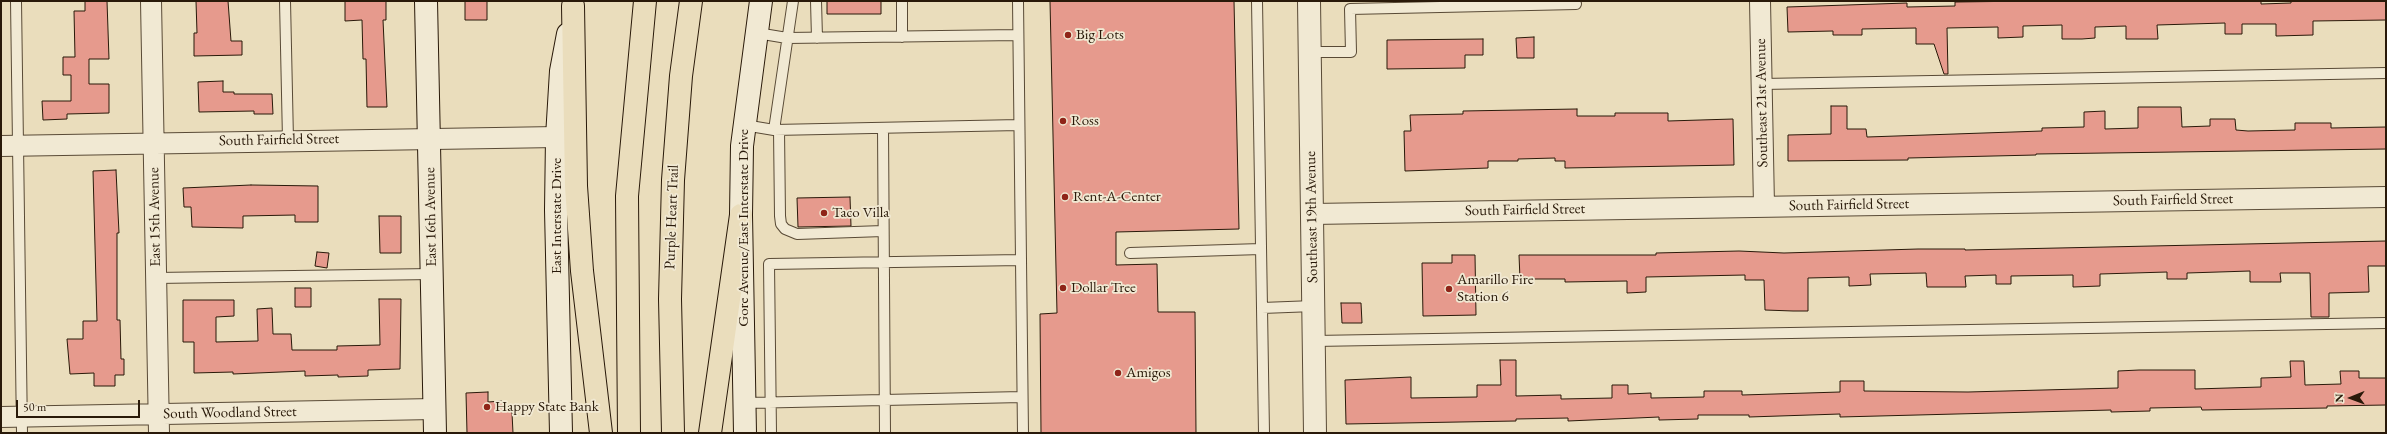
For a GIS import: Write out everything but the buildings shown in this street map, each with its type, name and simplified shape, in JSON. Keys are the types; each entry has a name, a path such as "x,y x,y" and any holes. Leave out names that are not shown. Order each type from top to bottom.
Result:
{"highway":[{"path":"629,433 626,196 645,1"},
{"name":"Purple Heart Trail","path":"673,433 670,299 673,180 681,76 691,1"},
{"path":"574,4 576,186 582,271 601,433"},
{"path":"710,433 741,214"}],"main road":[{"name":"East 16th Avenue","path":"426,1 435,433"},
{"name":"Gore Avenue/East Interstate Drive","path":"745,433 741,214 744,125 762,1"},
{"name":"Southeast 19th Avenue","path":"1309,1 1315,433"},
{"name":"East Interstate Drive","path":"561,433 556,210 557,137 561,71 574,4"}],"street":[{"name":"East 15th Avenue","path":"151,1 159,423"},
{"name":"Southeast 21st Avenue","path":"1760,1 1764,206"},
{"name":"South Fairfield Street","path":"10,146 154,142 557,137"},
{"name":"South Fairfield Street","path":"1312,214 2386,197"},
{"name":"South Woodland Street","path":"1,417 22,425 159,423 434,409"}],"lane":[{"path":"16,1 10,146 22,425"},
{"path":"284,1 288,140"},
{"path":"793,1 776,130 781,224 785,229 797,234 883,231"},
{"path":"816,1 817,38"},
{"path":"902,1 902,36"},
{"path":"1018,1 1023,433"},
{"path":"1257,1 1264,433"},
{"path":"1310,52 1351,52 1350,9 1576,4 1576,1"},
{"path":"757,33 787,38 1018,35"},
{"path":"1762,84 2386,73"},
{"path":"744,125 776,130 1019,125"},
{"path":"883,128 885,433"},
{"path":"1130,253 1261,249"},
{"path":"771,433 769,264 1021,260"},
{"path":"156,278 432,274"},
{"path":"1262,308 1314,306"},
{"path":"1314,341 2386,323"},
{"path":"745,402 1022,398"}],"place":[{"name":"Big Lots","path":"1068,35"},
{"name":"Ross","path":"1063,121"},
{"name":"Rent-A-Center","path":"1065,197"},
{"name":"Taco Villa","path":"824,213"},
{"name":"Dollar Tree","path":"1063,288"},
{"name":"Amarillo Fire Station 6","path":"1449,289"},
{"name":"Amigos","path":"1118,373"},
{"name":"Happy State Bank","path":"487,407"}]}
